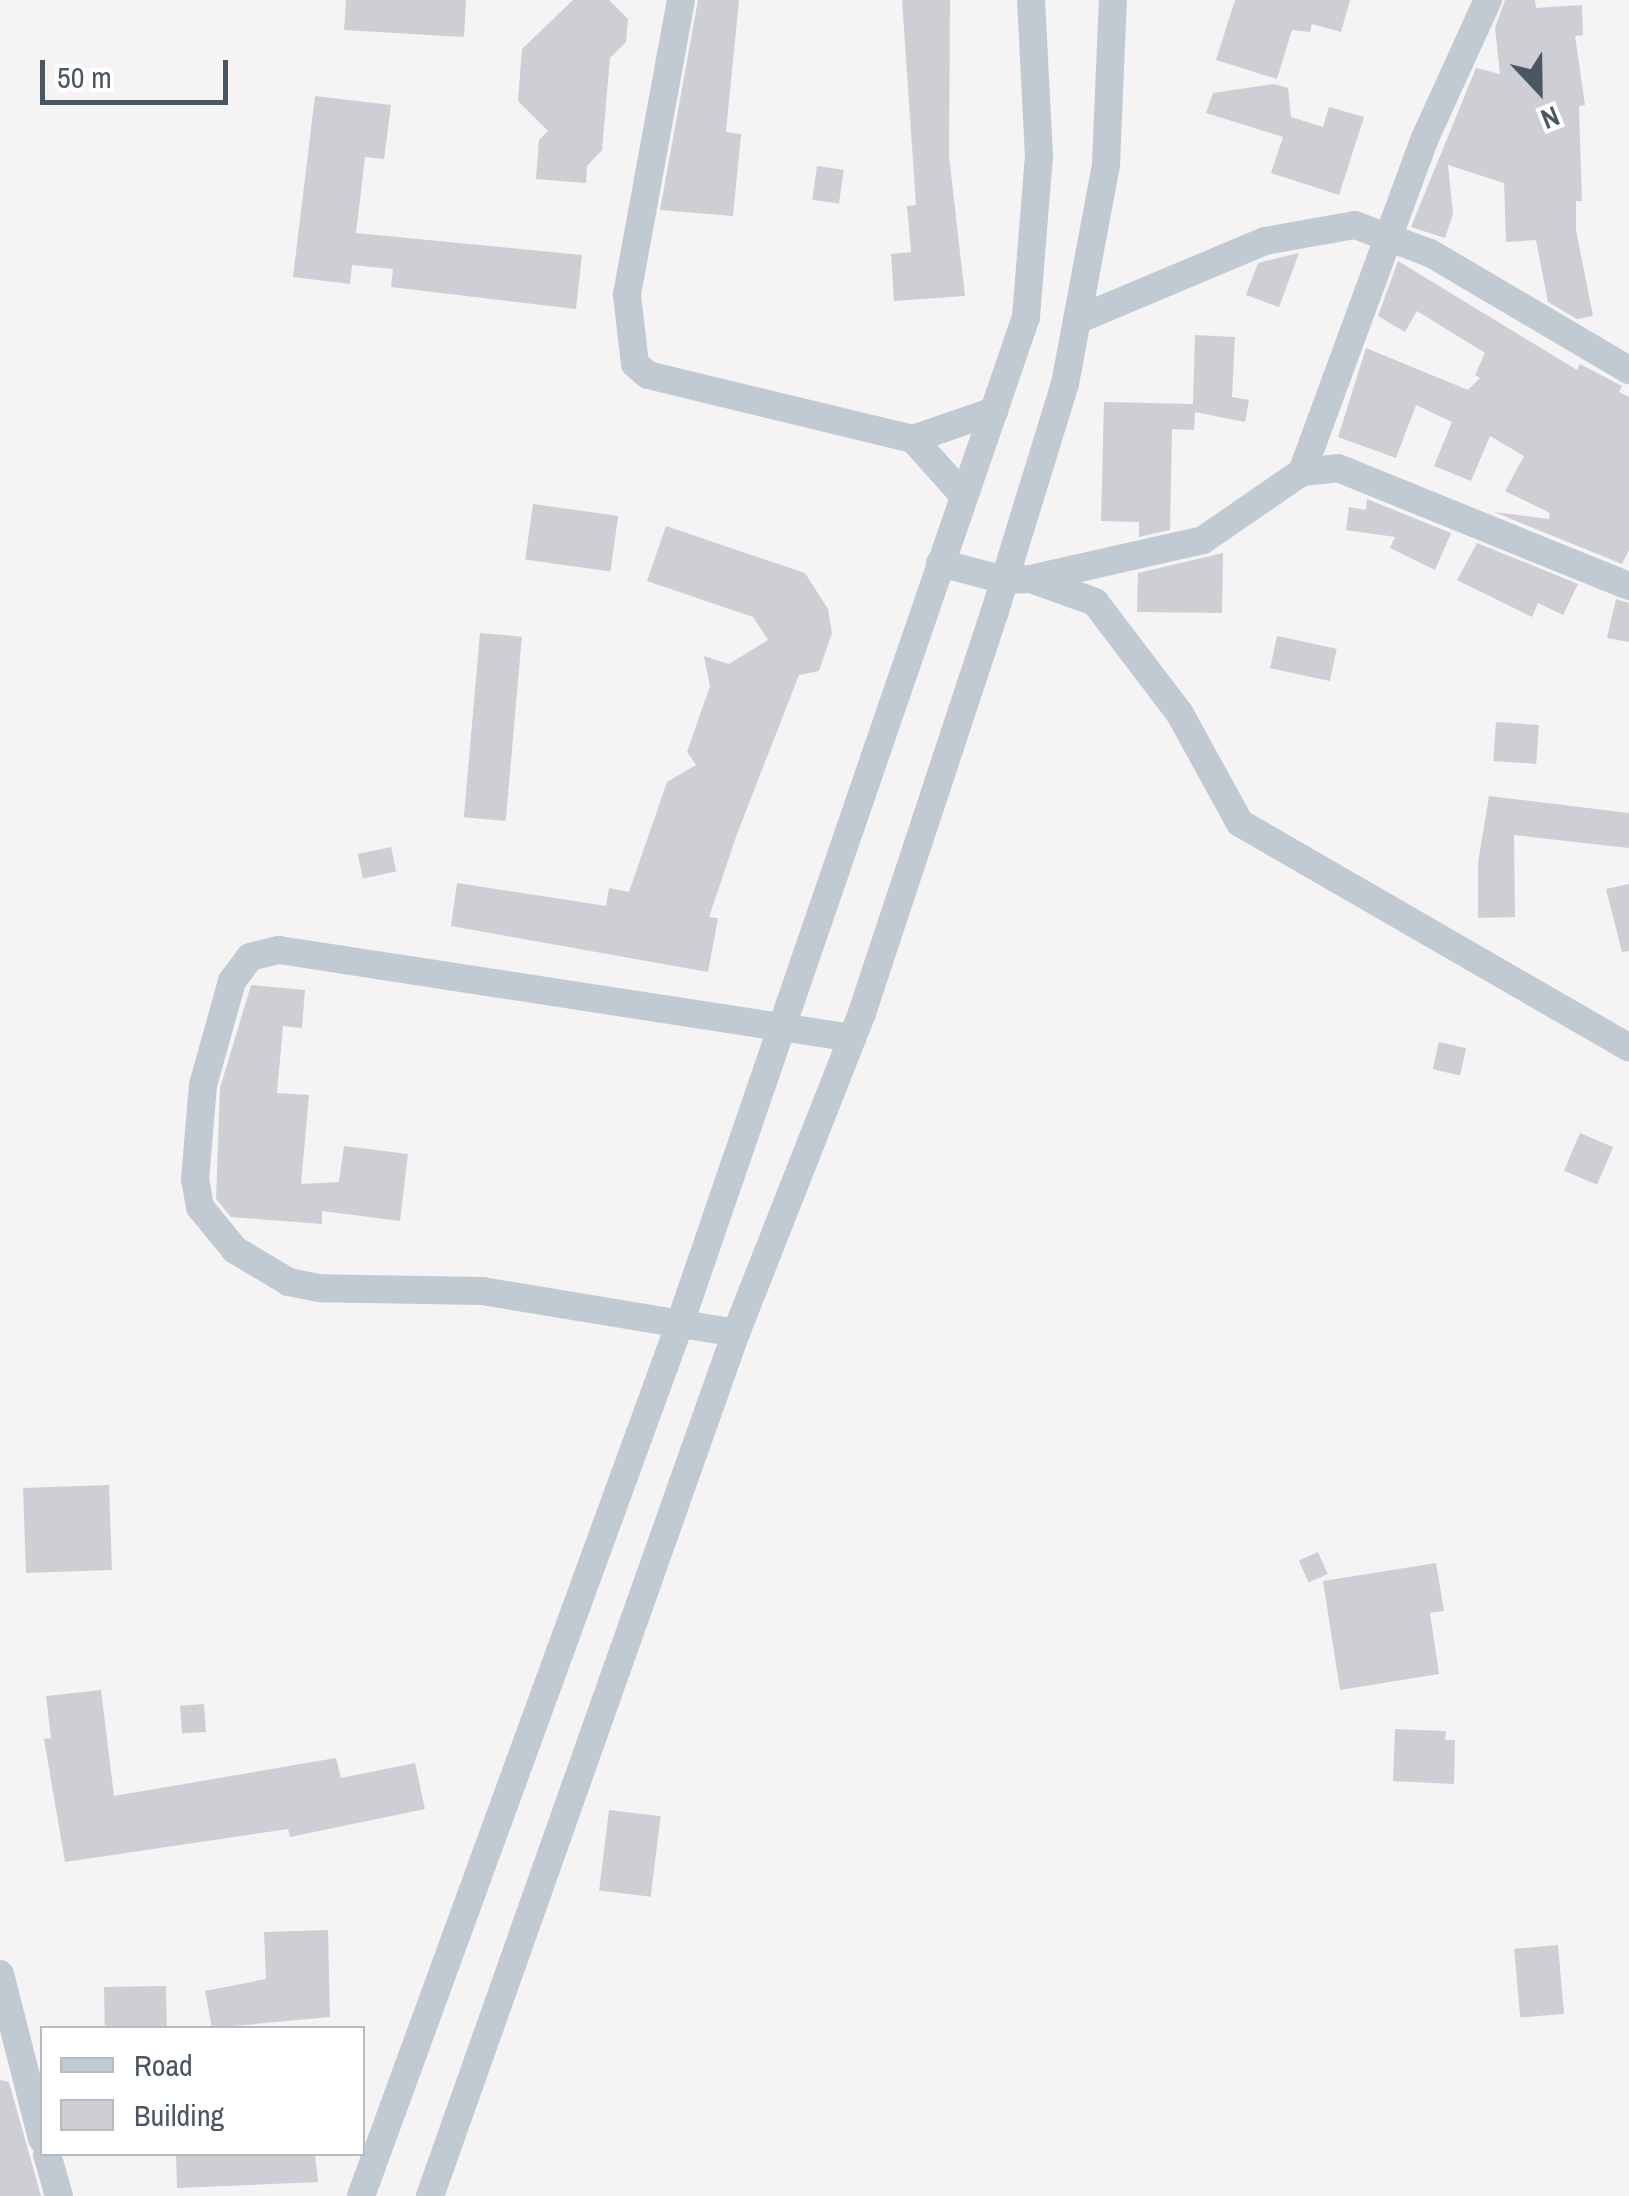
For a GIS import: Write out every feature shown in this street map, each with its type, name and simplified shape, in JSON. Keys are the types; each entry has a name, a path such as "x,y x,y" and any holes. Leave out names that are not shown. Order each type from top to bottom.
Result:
{"street":[{"path":"681,0 627,295 635,364 648,375 913,439 994,411"},
{"path":"360,2196 679,1326 1026,317 1036,247 1032,0"},
{"path":"430,2196 736,1333 852,1038 1018,580 1065,384 1106,164 1113,0"},
{"path":"1302,472 1425,138 1488,0"},
{"path":"1077,320 1265,241 1326,226 1355,224 1392,234 1629,370"},
{"path":"913,439 963,494"},
{"path":"1018,580 1203,540 1302,472 1352,470 1629,586"},
{"path":"940,563 1095,602 1125,634 1180,714 1240,823 1629,1048"},
{"path":"736,1333 483,1290 319,1288 289,1282 235,1250 200,1208 194,1180 203,1085 232,981 250,957 279,950 784,1024 852,1038"},
{"path":"0,1974 11,2066 40,2134"},
{"path":"47,2156 59,2196"}],"building":[{"path":"346,0 466,0 464,37 344,30"},
{"path":"573,0 609,0 628,19 626,42 610,58 602,150 587,166 586,183 536,179 539,140 548,131 518,101 522,49"},
{"path":"698,0 739,0 726,132 741,134 733,216 660,210"},
{"path":"902,0 950,0 949,156 965,296 894,301 891,254 911,252 907,206 916,205"},
{"path":"1235,0 1350,0 1341,32 1312,24 1310,32 1292,30 1277,79 1216,60"},
{"path":"1505,0 1535,0 1536,8 1582,5 1583,35 1575,36 1585,105 1579,106 1582,201 1576,201 1576,230 1593,316 1577,319 1548,302 1536,240 1506,242 1504,183 1448,165 1453,214 1445,238 1411,227 1476,68 1500,74 1495,28"},
{"path":"1274,84 1288,88 1291,117 1323,127 1329,107 1364,117 1339,195 1271,173 1283,137 1206,113 1213,93"},
{"path":"315,96 391,105 384,159 365,157 356,233 582,255 576,309 391,287 393,269 352,265 350,284 293,277"},
{"path":"817,166 844,170 839,203 812,200"},
{"path":"1299,253 1279,307 1246,295 1258,263"},
{"path":"1398,261 1577,370 1580,364 1622,386 1619,392 1629,397 1629,550 1622,564 1494,512 1549,519 1550,513 1505,491 1524,456 1490,436 1471,481 1434,466 1452,422 1416,405 1396,458 1338,437 1366,348 1468,390 1480,378 1475,375 1485,353 1417,311 1405,332 1378,316"},
{"path":"1195,335 1235,337 1232,397 1249,400 1245,422 1195,412 1194,430 1172,429 1170,530 1139,537 1139,522 1101,521 1104,402 1193,404"},
{"path":"1367,499 1451,533 1435,570 1390,548 1395,537 1346,530 1349,507 1366,510"},
{"path":"533,504 618,516 610,571 525,559"},
{"path":"666,526 805,573 828,609 832,633 819,671 799,675 737,834 709,917 718,918 708,972 451,926 457,883 606,906 609,888 629,892 667,782 696,765 687,752 710,686 704,656 729,664 768,640 753,617 647,581"},
{"path":"1477,543 1578,584 1563,615 1538,603 1532,617 1457,580"},
{"path":"1223,553 1222,613 1137,612 1138,573"},
{"path":"1616,599 1629,603 1629,642 1607,638"},
{"path":"480,633 522,637 506,821 464,817"},
{"path":"1277,636 1337,649 1330,681 1270,668"},
{"path":"1496,722 1539,725 1536,764 1493,761"},
{"path":"1489,796 1629,813 1629,848 1514,835 1515,917 1478,918 1478,863"},
{"path":"391,847 396,871 363,879 358,854"},
{"path":"1629,884 1629,951 1622,952 1606,889"},
{"path":"251,985 305,990 302,1028 283,1026 277,1093 309,1095 301,1184 339,1182 344,1146 408,1154 400,1221 322,1211 322,1224 231,1217 216,1199 220,1088"},
{"path":"1439,1042 1466,1048 1460,1076 1433,1069"},
{"path":"1580,1133 1613,1147 1597,1185 1564,1171"},
{"path":"109,1485 112,1570 26,1573 23,1488"},
{"path":"1318,1552 1328,1574 1309,1582 1299,1561"},
{"path":"1436,1563 1444,1611 1430,1613 1439,1674 1340,1690 1323,1581"},
{"path":"101,1690 114,1796 336,1758 341,1778 415,1763 425,1809 290,1837 288,1829 65,1862 44,1739 51,1738 46,1696"},
{"path":"204,1704 206,1732 182,1734 180,1706"},
{"path":"1395,1729 1446,1731 1445,1740 1455,1740 1454,1784 1393,1781"},
{"path":"609,1810 661,1816 651,1897 599,1890"},
{"path":"328,1930 330,2017 212,2026 205,1991 266,1979 264,1932"},
{"path":"1558,1945 1564,2014 1520,2018 1514,1949"},
{"path":"166,1986 167,2026 105,2026 104,1987"},
{"path":"0,2080 9,2082 41,2196 0,2196"},
{"path":"176,2156 315,2156 318,2182 177,2188"}]}
